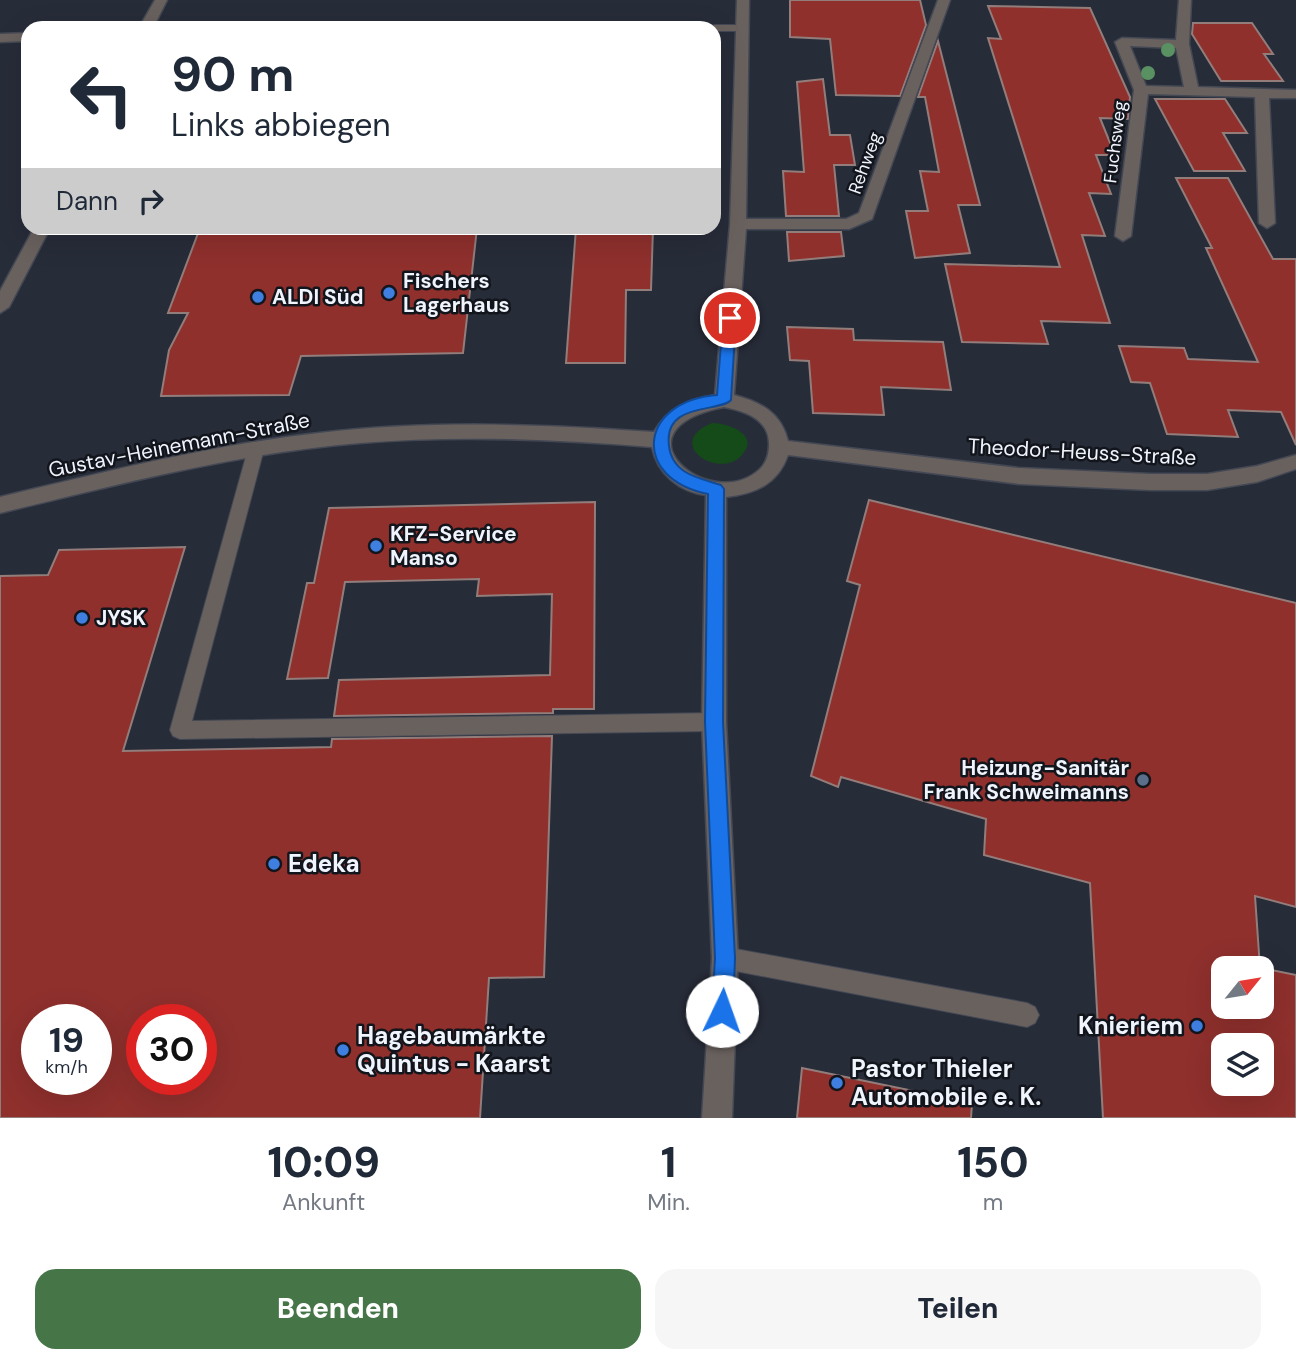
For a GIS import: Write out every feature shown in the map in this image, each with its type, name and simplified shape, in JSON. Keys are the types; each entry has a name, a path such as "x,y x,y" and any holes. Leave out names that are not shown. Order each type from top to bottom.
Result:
{"street":[{"path":"150,21 160,0"},
{"path":"724,400 738,224 743,0"},
{"name":"Rehweg","path":"738,224 849,224 866,216 944,0"},
{"path":"1185,0 1182,44 1192,91"},
{"path":"0,38 21,37"},
{"path":"1141,90 1122,42 1182,44"},
{"name":"Fuchsweg","path":"1123,236 1141,90 1296,94"},
{"path":"1262,93 1268,223"},
{"path":"0,307 38,235"},
{"path":"724,400 746,405 764,415 776,430 780,447 775,464 761,479 741,488 716,489 698,486 681,478 669,467 662,453 661,439 667,423 681,410 701,402 724,400"},
{"name":"Gustav-Heinemann-Straße","path":"0,505 256,449 368,435 505,431 661,439"},
{"name":"Theodor-Heuss-Straße","path":"780,447 1019,476 1150,482 1207,482 1257,474 1296,462"},
{"path":"716,489 714,722 725,958 717,1118"}],"lane":[{"path":"721,28 744,28"},
{"path":"256,449 180,730 714,722"},
{"path":"725,958 1027,1015"}],"green space":[{"path":"712,423 734,428 745,436 748,442 741,456 720,464 699,456 694,449 693,440 698,431"}],"building":[{"path":"790,0 920,0 926,25 900,96 836,95 830,39 790,37"},
{"path":"988,6 1090,8 1130,97 1128,119 1100,118 1115,155 1096,155 1111,194 1089,193 1105,236 1082,235 1110,323 1041,321 1048,344 962,342 945,264 1060,267 988,38 1001,39"},
{"path":"1193,23 1252,23 1273,54 1264,54 1283,81 1221,81 1192,34"},
{"path":"938,41 980,205 958,205 970,253 915,258 906,211 928,211 920,171 939,172 925,97 918,97"},
{"path":"823,79 830,135 850,135 855,165 834,165 839,216 786,216 783,171 804,172 797,82"},
{"path":"1155,99 1225,99 1247,133 1223,133 1245,171 1194,171"},
{"path":"1176,178 1228,178 1273,259 1296,259 1296,445 1281,412 1228,410 1238,437 1167,434 1150,383 1131,382 1119,346 1184,348 1188,359 1258,362 1206,248 1212,248"},
{"path":"787,232 841,232 844,256 789,261"},
{"path":"197,235 476,235 463,353 301,356 289,395 161,396 169,350 188,313 168,313"},
{"path":"575,235 653,235 651,290 626,290 625,363 566,363"},
{"path":"787,327 853,329 854,340 943,342 951,390 881,387 884,415 813,413 809,361 790,360"},
{"path":"869,500 1296,603 1296,907 1255,896 1259,956 1211,956 1211,1019 1274,1019 1274,970 1296,975 1296,1118 1103,1118 1090,883 984,855 986,819 841,777 838,787 811,776 860,585 847,581"},
{"path":"595,502 594,709 553,709 553,713 334,716 339,680 550,675 552,594 477,596 479,579 345,582 328,678 287,679 307,583 314,583 329,508"},
{"name":"Edeka","path":"185,547 123,751 331,747 332,739 552,736 544,977 489,978 480,1118 0,1118 0,576 48,575 59,550"},
{"name":"Pastor Thieler Automobile e. K.","path":"802,1068 972,1103 971,1118 797,1118"}],"place":[{"name":"Fischers Lagerhaus","path":"389,293"},
{"name":"ALDI Süd","path":"258,297"},
{"name":"KFZ-Service Manso","path":"376,546"},
{"name":"JYSK","path":"82,618"},
{"name":"Heizung-Sanitär Frank Schweimanns","path":"1143,780"},
{"name":"Edeka","path":"274,864"},
{"name":"Knieriem","path":"1197,1026"},
{"name":"Hagebaumärkte Quintus - Kaarst","path":"343,1050"},
{"name":"Pastor Thieler Automobile e. K.","path":"837,1083"}],"route":[{"path":"722,1011 725,958 714,722 716,489 698,486 681,478 669,467 662,453 661,439 667,423 681,410 701,402 724,400 730,318"}]}
